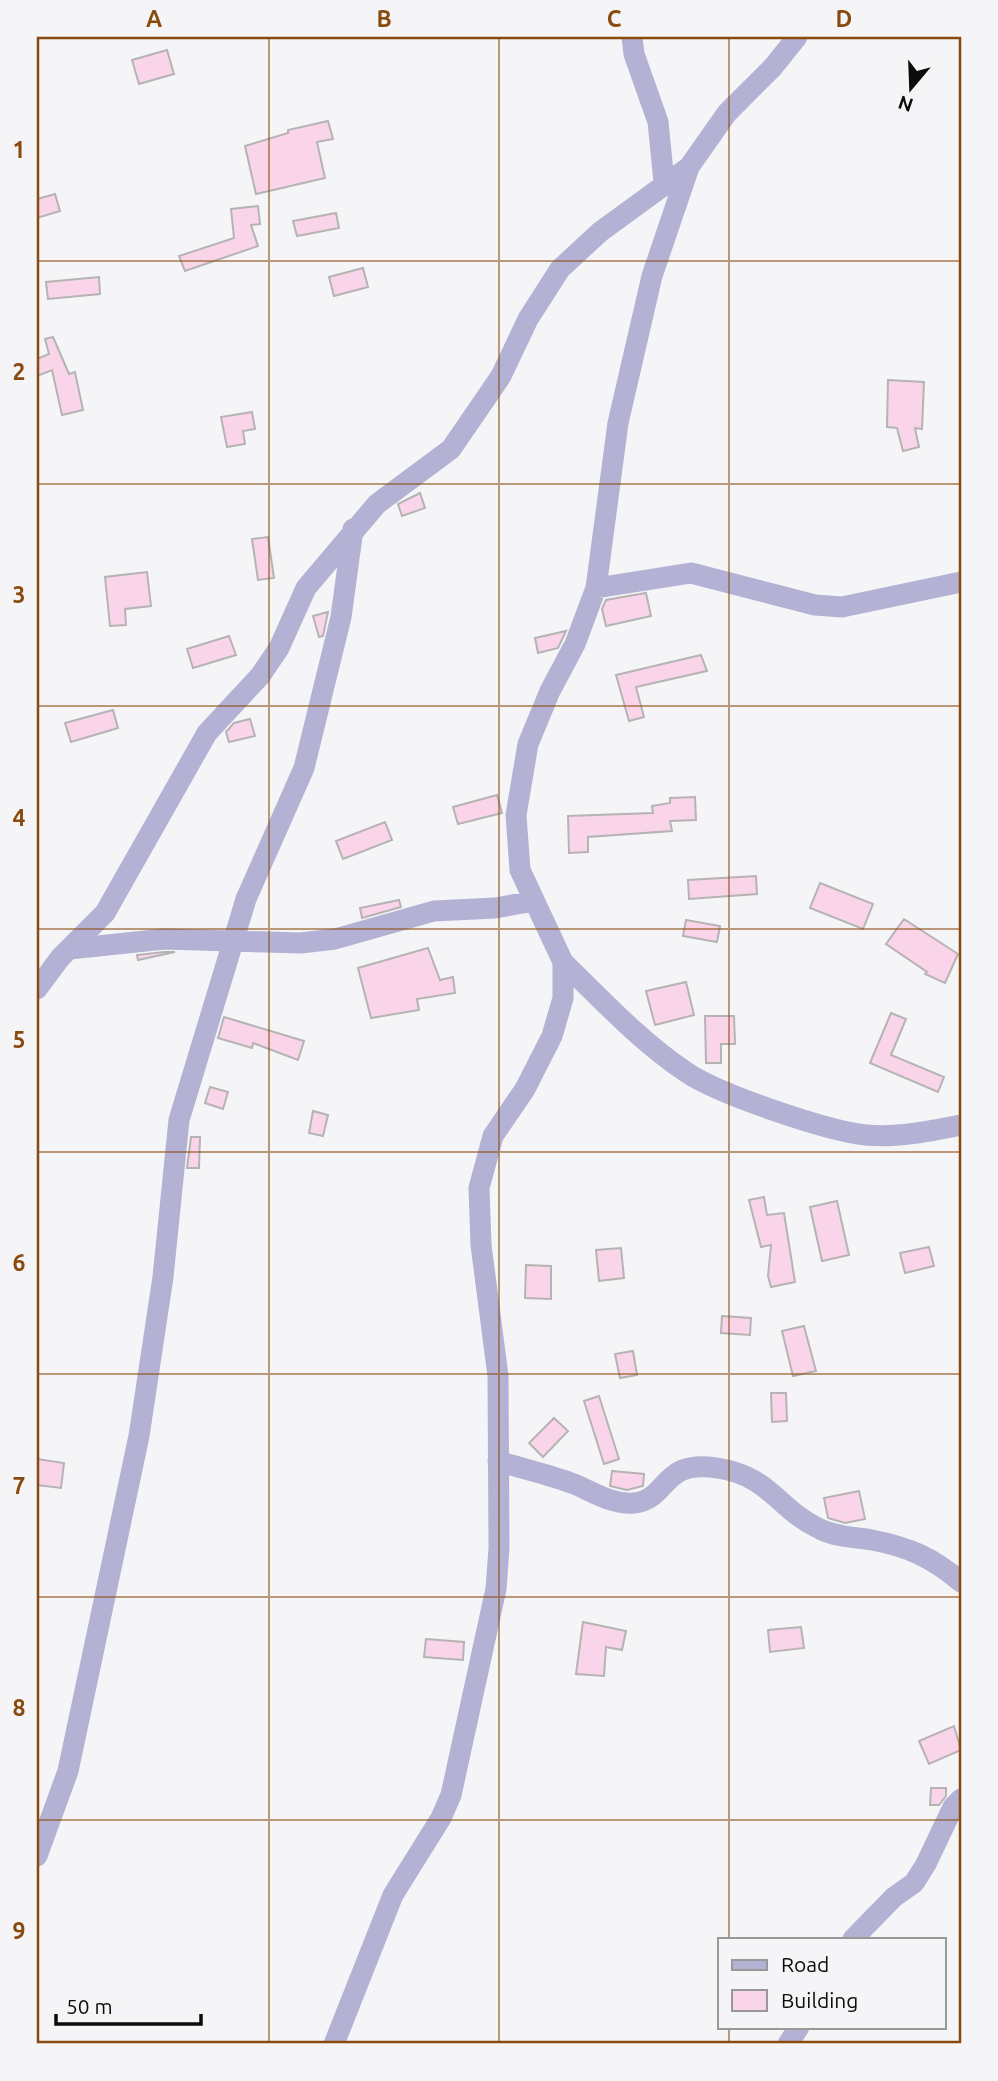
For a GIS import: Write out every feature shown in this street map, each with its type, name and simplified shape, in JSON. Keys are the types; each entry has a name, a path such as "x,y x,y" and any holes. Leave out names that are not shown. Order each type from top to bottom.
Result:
{"street":[{"path":"632,37 634,54 658,122 664,182"},
{"path":"797,37 773,67 727,113 690,167 652,276 618,423 596,588 575,644 550,691 528,744 516,815 520,870 563,962 645,1041 688,1073 719,1088 784,1112 866,1135 904,1134 961,1125"},
{"path":"37,989 105,913 207,733 260,676 279,648 306,588 353,529 377,504 451,449 489,396 528,319 560,269 600,232 664,182 690,167"},
{"path":"37,1856 68,1771 136,1449 162,1290 179,1120 246,899 304,768 341,617 353,529"},
{"path":"596,588 691,573 815,605 842,607 961,582"},
{"path":"70,949 164,939 301,943 335,939 434,911 495,908 534,901"},
{"path":"334,2044 393,1895 441,1818 451,1795 496,1589 499,1548 498,1376 481,1245 479,1188 493,1136 525,1089 552,1036 563,998 563,962"},
{"path":"498,1461 573,1484 610,1501 634,1503 649,1498 674,1473 691,1466 744,1474 761,1482 800,1518 822,1530 909,1550 934,1559 961,1582"},
{"path":"854,1938 894,1897 914,1883 953,1807 961,1798"},
{"path":"788,2044 798,2028"}],"building":[{"path":"167,50 174,74 139,84 132,60"},
{"path":"328,121 333,139 317,142 325,178 256,194 245,146 288,133 288,130"},
{"path":"55,194 60,211 37,218 37,199"},
{"path":"258,206 260,224 251,225 258,246 185,271 179,256 234,238 231,209"},
{"path":"336,213 339,228 297,236 293,221"},
{"path":"363,268 368,287 334,296 329,277"},
{"path":"99,277 100,294 48,299 46,282"},
{"path":"53,337 69,374 75,372 83,410 62,415 52,370 37,376 37,359 49,354 45,339"},
{"path":"888,380 924,382 922,429 915,428 919,447 903,451 897,428 887,427"},
{"path":"252,412 255,429 243,431 245,444 227,447 221,417"},
{"path":"420,493 425,508 402,516 398,504"},
{"path":"268,537 274,578 258,580 252,539"},
{"path":"147,572 151,606 125,609 126,625 110,626 105,577"},
{"path":"646,593 651,616 606,626 602,609 606,600"},
{"path":"328,612 323,636 319,637 313,616"},
{"path":"566,631 558,648 538,653 535,638"},
{"path":"229,636 236,655 193,668 187,649"},
{"path":"701,655 707,671 636,687 644,717 629,721 616,675"},
{"path":"113,710 118,728 71,742 65,723"},
{"path":"250,719 255,736 229,742 226,732 234,723"},
{"path":"497,795 502,813 458,824 453,807"},
{"path":"695,797 696,820 670,821 672,831 588,837 588,852 569,853 568,816 653,813 652,806 670,803 670,798"},
{"path":"385,822 392,840 343,859 336,841"},
{"path":"756,876 757,894 689,899 688,880"},
{"path":"820,883 873,904 863,929 810,908"},
{"path":"399,900 401,907 362,918 360,908"},
{"path":"904,919 958,954 945,983 925,974 927,972 886,944"},
{"path":"686,920 720,926 717,942 683,936"},
{"path":"428,948 440,980 453,977 455,993 417,999 419,1010 371,1018 358,968"},
{"path":"164,952 175,952 138,960 137,955"},
{"path":"686,982 694,1015 655,1025 646,991"},
{"path":"891,1013 906,1019 891,1055 944,1077 938,1092 870,1063"},
{"path":"705,1016 734,1016 735,1044 721,1044 721,1063 706,1063"},
{"path":"224,1017 304,1041 298,1060 253,1043 252,1048 218,1038"},
{"path":"210,1087 228,1092 223,1109 205,1103"},
{"path":"313,1111 328,1115 323,1136 309,1133"},
{"path":"191,1137 200,1137 199,1168 187,1168"},
{"path":"764,1197 767,1215 784,1213 795,1282 771,1287 768,1276 771,1245 761,1247 749,1200"},
{"path":"837,1201 849,1255 822,1261 810,1207"},
{"path":"929,1247 934,1266 905,1273 900,1253"},
{"path":"621,1248 624,1278 599,1281 596,1250"},
{"path":"526,1265 551,1266 551,1299 525,1298"},
{"path":"722,1316 751,1318 750,1335 721,1333"},
{"path":"804,1326 816,1371 793,1376 782,1331"},
{"path":"633,1351 637,1375 620,1378 615,1354"},
{"path":"771,1393 786,1393 787,1421 772,1422"},
{"path":"599,1396 619,1459 604,1464 584,1401"},
{"path":"554,1418 568,1431 543,1457 529,1443"},
{"path":"37,1459 64,1463 61,1488 37,1485"},
{"path":"612,1471 644,1474 643,1486 627,1490 610,1486"},
{"path":"859,1491 865,1519 845,1523 828,1518 824,1498"},
{"path":"583,1622 626,1631 622,1650 606,1647 604,1676 576,1674"},
{"path":"801,1627 804,1648 770,1652 768,1630"},
{"path":"426,1639 464,1642 463,1660 424,1657"},
{"path":"954,1726 961,1750 929,1764 919,1741"},
{"path":"931,1788 946,1788 946,1796 939,1805 930,1805"}]}
